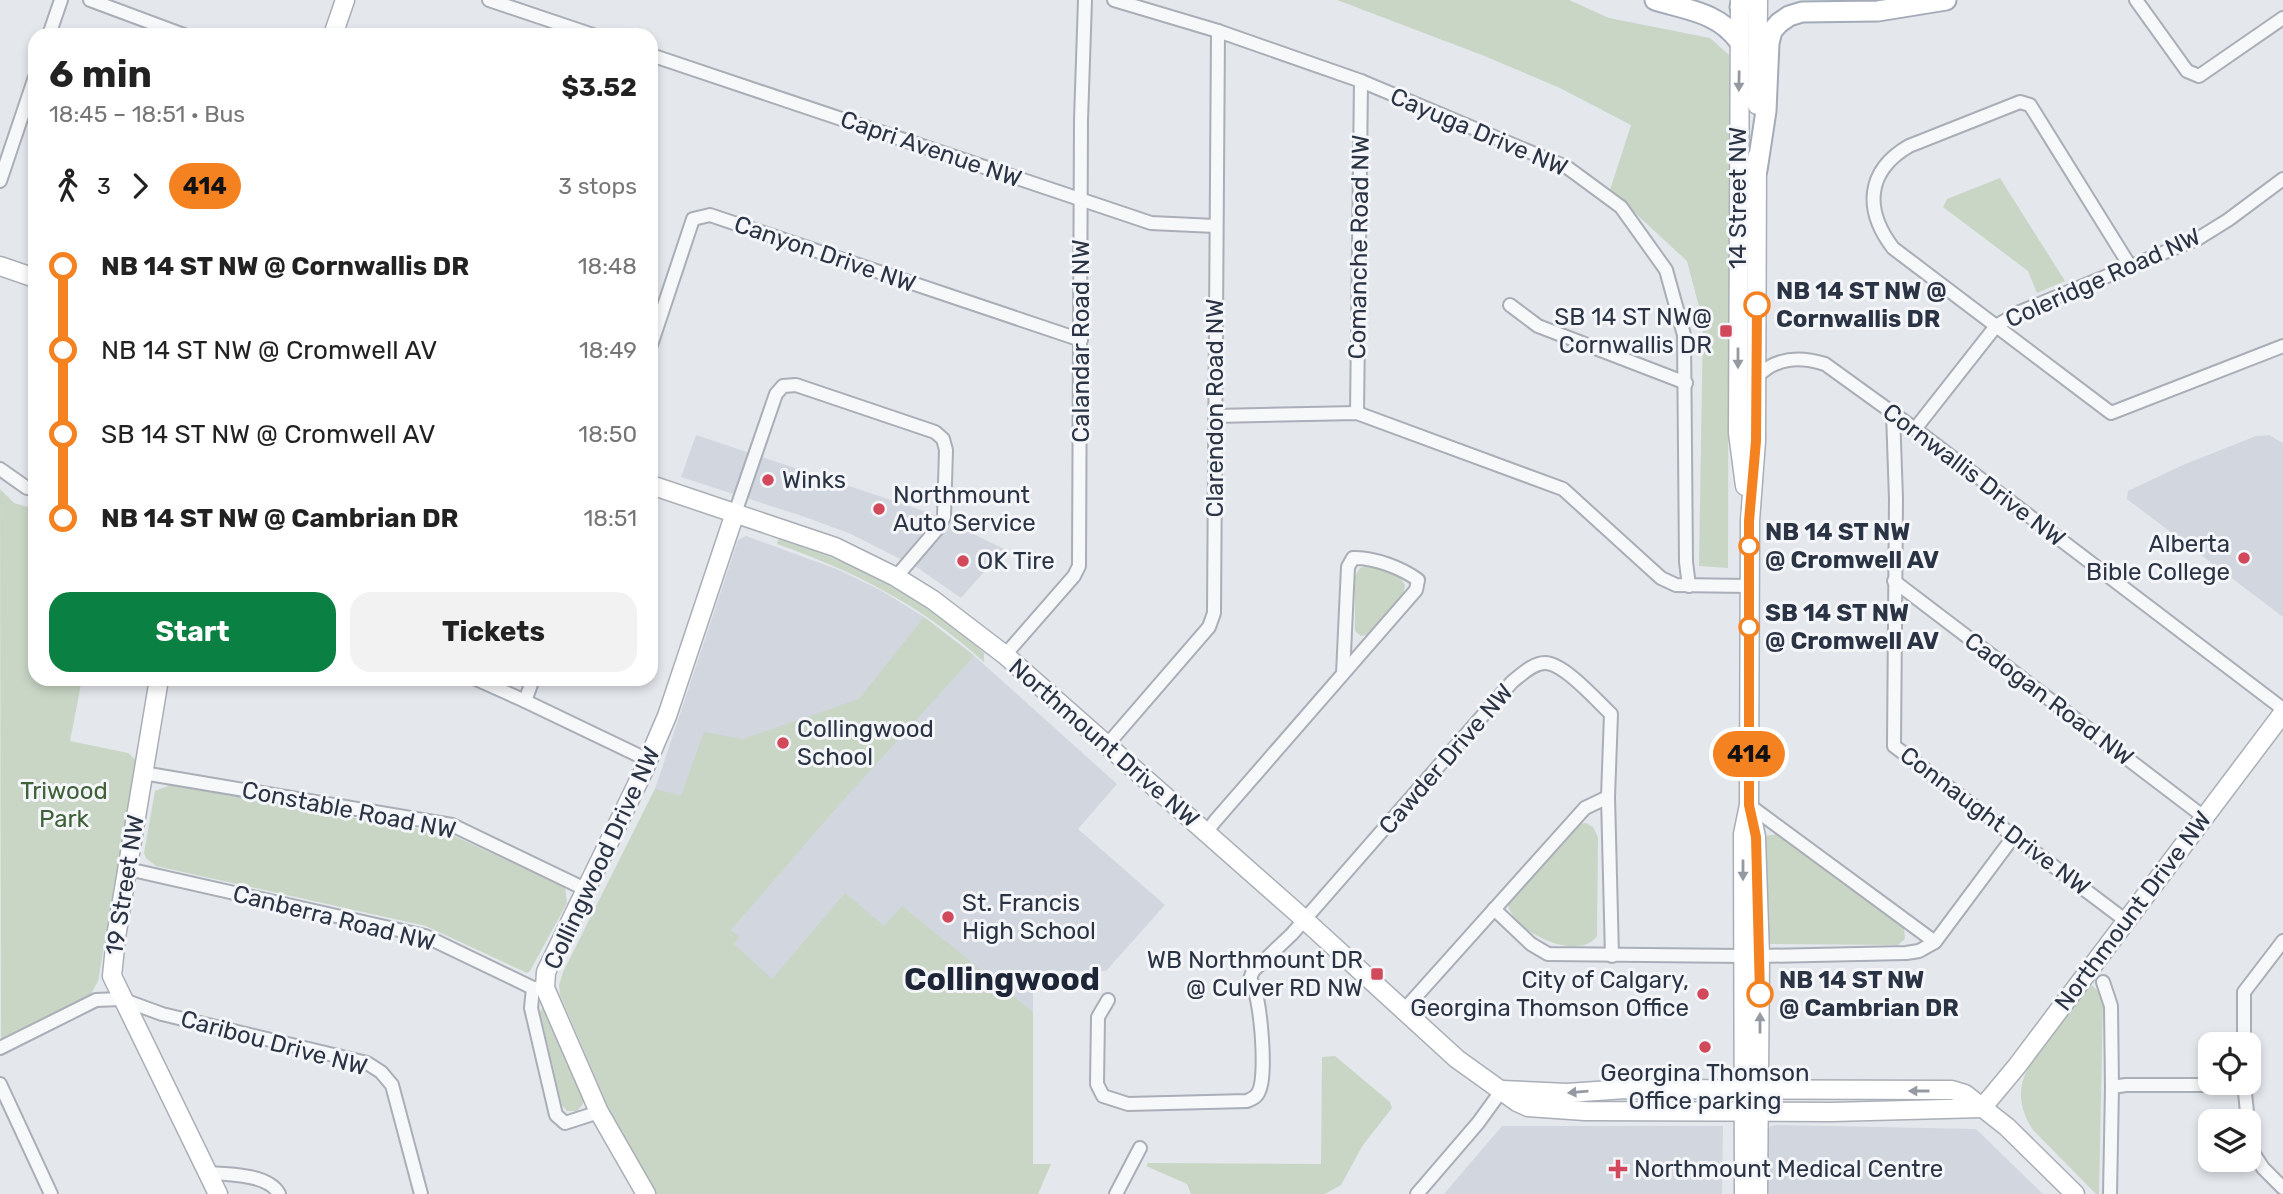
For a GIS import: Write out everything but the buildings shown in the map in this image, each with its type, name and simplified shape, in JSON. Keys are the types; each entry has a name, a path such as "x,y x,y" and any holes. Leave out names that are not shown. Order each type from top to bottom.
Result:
{"main road":[{"path":"1655,0 1721,21 1739,40"},
{"path":"1780,0 1802,12"},
{"path":"1757,170 1766,111 1772,31 1789,16 1802,12 1878,11 1946,0"}],"street":[{"path":"51,28 61,0"},
{"path":"90,0 165,28"},
{"path":"335,28 345,0"},
{"name":"Calandar Road NW","path":"1004,655 1074,576 1079,566 1084,0"},
{"name":"Cayuga Drive NW","path":"1114,0 1218,31 1361,81 1568,168 1621,207 1666,270 1684,335 1686,562 1689,586"},
{"path":"2136,0 2187,71 2199,76 2283,18"},
{"path":"496,1 573,28"},
{"name":"14 Street NW","path":"1749,2 1739,40 1738,433 1749,521"},
{"name":"14 Street NW","path":"1749,2 1757,170 1757,377 1756,441 1749,521 1749,805 1743,834 1752,956 1752,1112 1758,1194"},
{"name":"Clarendon Road NW","path":"1107,745 1209,627 1214,613 1218,31"},
{"name":"Capri Avenue NW","path":"658,57 1151,223 1215,226"},
{"name":"Comanche Road NW","path":"1357,413 1361,81"},
{"path":"0,181 28,98"},
{"path":"2130,266 2030,104 2020,102 1909,146 1896,154 1881,171 1873,188 1874,211 1881,232 1893,248 2111,413 2282,349"},
{"name":"Coleridge Road NW","path":"1915,429 1996,326 2020,312 2199,238 2283,179"},
{"name":"Canyon Drive NW","path":"658,324 693,219 710,215 1081,341"},
{"path":"0,266 28,276"},
{"path":"1510,305 1538,326 1686,383"},
{"name":"Cornwallis Drive NW","path":"1757,377 1767,367 1783,360 1811,359 1825,364 1915,429 2283,711"},
{"path":"736,513 776,394 783,386 796,385 935,432 943,439 946,450 944,517 895,577"},
{"path":"1215,416 1357,413 1563,489 1661,579 1676,585 1749,586"},
{"name":"Connaught Drive NW","path":"1892,413 1896,499 1894,746 2125,920"},
{"path":"0,469 27,488"},
{"name":"Northmount Drive NW","path":"658,487 835,547 895,577 933,600 1004,655 1107,745 1457,1059 1528,1107 1585,1111 1752,1112 1982,1108 2017,1066 2283,711"},
{"name":"Collingwood Drive NW","path":"646,1194 599,1112 539,988 667,716 736,513"},
{"path":"1206,833 1416,590 1418,580 1411,574 1365,557 1353,558 1348,567 1343,674"},
{"name":"Cadogan Road NW","path":"1894,581 2204,817"},
{"name":"Cawder Drive NW","path":"1108,1000 1098,1017 1097,1084 1103,1096 1128,1104 1247,1101 1255,1098 1263,1076 1259,1008 1255,985 1250,979 1253,971 1304,920 1512,682 1529,669 1545,663 1561,668 1611,714 1608,797 1612,956"},
{"name":"19 Street NW","path":"158,686 111,969 114,986 218,1194"},
{"path":"492,686 648,760"},
{"path":"525,701 530,686"},
{"name":"Constable Road NW","path":"143,774 452,825 585,889"},
{"path":"1404,1011 1585,808 1608,797"},
{"path":"1749,805 1935,942"},
{"path":"1494,909 1531,944 1548,954 1752,956 1906,953 1919,951 1935,942 2014,836"},
{"name":"Canberra Road NW","path":"128,869 425,936 539,988"},
{"path":"2244,1032 2244,992 2283,941"},
{"path":"2103,982 2110,1006 2110,1194"},
{"path":"539,988 531,1008 556,1115 565,1123 599,1112"},
{"path":"0,1048 96,1000 121,999"},
{"name":"Caribou Drive NW","path":"121,999 162,1014 351,1058 367,1063 381,1072 392,1085 421,1194"},
{"name":"Caribou Drive NW","path":"134,1027 162,1014"},
{"path":"0,1084 51,1194"},
{"path":"2112,1087 2198,1084"},
{"path":"1417,1194 1478,1123 1502,1090 1566,1093 1626,1089 1952,1090 1965,1094 2031,1149 2075,1194"},
{"name":"14 Street NW","path":"1744,1194 1752,1112"},
{"path":"1116,1194 1140,1148"},
{"path":"2261,1162 2283,1188"},
{"path":"207,1173 263,1180 276,1187 279,1194"}],"shaded area":[{"path":"696,435 930,513 1004,549 961,598 918,568 851,534 681,477"},
{"name":"Alberta Bible College","path":"2269,435 2283,443 2283,617 2127,499 2128,491 2183,465 2256,436"},
{"name":"St. Francis High School","path":"746,536 839,570 882,591 924,617 970,652 1117,784 1078,829 1165,905 1106,971 1033,971 1033,1164 1019,1194 583,932 655,789 738,540"},
{"path":"1776,1125 1976,1129 2043,1194 1765,1194 1765,1132"},
{"path":"1502,1126 1723,1126 1722,1194 1444,1194"}],"green space":[{"path":"1337,0 1569,0 1609,18 1710,38 1729,55 1728,568 1699,566 1703,322 1687,261 1610,190 1631,125 1560,88"},
{"path":"2000,178 2065,281 2037,293 2028,271 1943,207 1947,199"},
{"name":"Triwood Park","path":"0,489 14,503 28,507 28,686 81,686 70,741 128,753 138,762 98,981 91,994 1,1041"},
{"path":"779,538 862,571 913,599 984,653 984,662 912,607 834,566 777,544"},
{"path":"1369,565 1400,577 1405,585 1403,596 1370,634 1361,636 1355,631 1355,576 1360,568"},
{"path":"924,617 974,656 838,806 731,930 739,937 734,944 772,979 845,893 884,926 902,906 1033,1012 1033,1164 1051,1164 1038,1194 656,1194 614,1120 560,995 559,985 563,972 655,789 681,796 704,732 743,739 859,699"},
{"path":"170,785 452,835 565,887 567,903 527,973 426,926 156,866 144,853 155,791"},
{"path":"1586,823 1593,827 1598,837 1597,936 1588,943 1576,946 1561,945 1532,933 1520,924 1508,904 1576,824"},
{"path":"1778,834 1904,928 1905,939 1898,945 1769,944 1765,836"},
{"path":"2088,982 2099,992 2103,1001 2099,1194 2033,1130 2026,1116 2021,1092 2023,1080 2033,1059"},
{"path":"545,1008 583,1095 583,1104 577,1111 567,1111 562,1105 540,1012"},
{"path":"1335,1056 1390,1102 1392,1108 1363,1145 1341,1185 1325,1194 1191,1194 1187,1184 1146,1166 1148,1163 1321,1164 1322,1057"}],"bus line":[{"name":"414","path":"1757,305 1756,441 1749,521 1749,805 1756,837 1760,994"}],"place":[{"name":"NB 14 ST NW @ Cornwallis DR","path":"1757,305"},
{"name":"SB 14 ST NW@ Cornwallis DR","path":"1726,331"},
{"name":"Winks","path":"768,480"},
{"name":"Northmount Auto Service","path":"879,509"},
{"name":"NB 14 ST NW @ Cromwell AV","path":"1749,546"},
{"name":"Alberta Bible College","path":"2244,558"},
{"name":"OK Tire","path":"963,561"},
{"name":"SB 14 ST NW @ Cromwell AV","path":"1749,627"},
{"name":"Collingwood School","path":"783,743"},
{"name":"St. Francis High School","path":"948,917"},
{"name":"WB Northmount DR @ Culver RD NW","path":"1377,974"},
{"name":"City of Calgary, Georgina Thomson Office","path":"1703,994"},
{"name":"NB 14 ST NW @ Cambrian DR","path":"1760,994"},
{"name":"Georgina Thomson Office parking","path":"1705,1047"},
{"name":"Northmount Medical Centre","path":"1618,1169"}],"district":[{"name":"Collingwood","path":"1002,979"}]}
